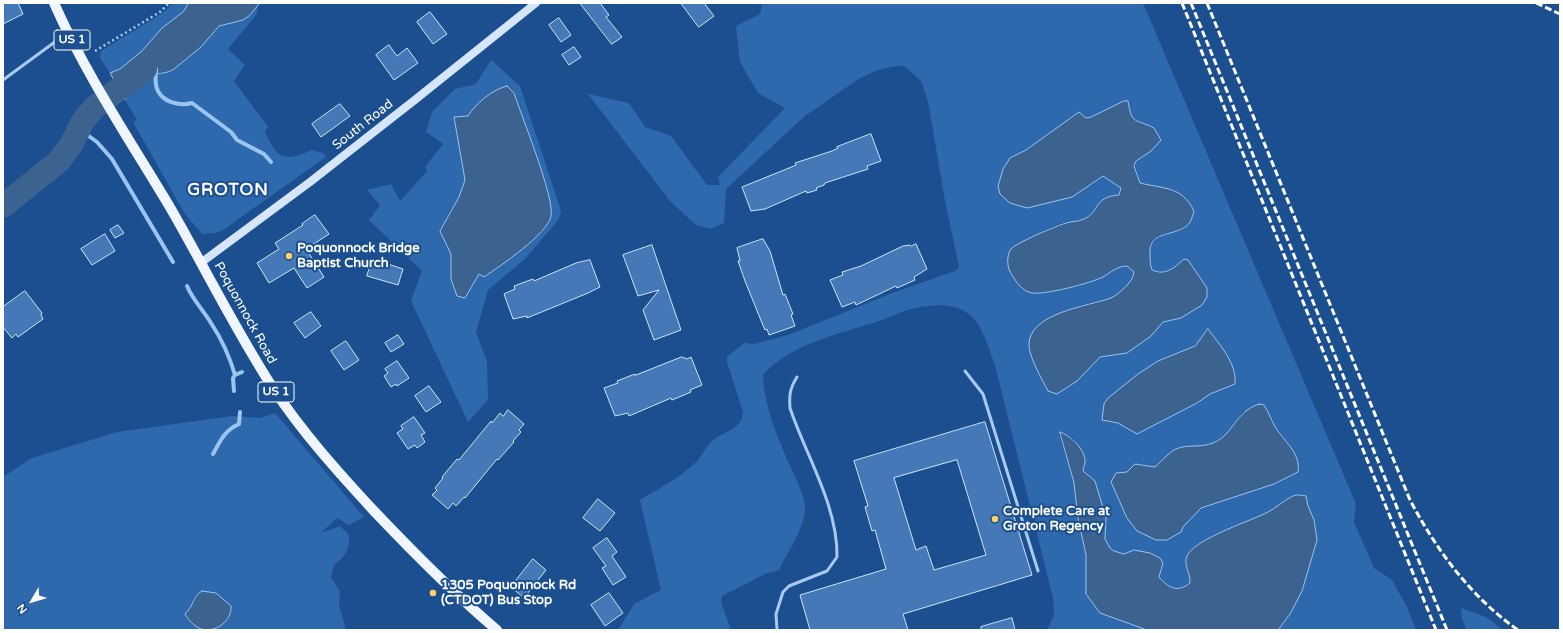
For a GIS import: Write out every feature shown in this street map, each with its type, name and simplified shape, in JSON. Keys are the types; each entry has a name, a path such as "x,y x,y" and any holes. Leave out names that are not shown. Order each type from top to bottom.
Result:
{"main road":[{"name":"US 1","path":"54,3 68,32"},
{"name":"South Road","path":"202,262 404,109 536,3"},
{"name":"Poquonnock Road","path":"68,32 112,111 202,262 256,361 300,424 356,492 395,533 445,583 497,630"}],"lane":[{"path":"3,80 68,32"},
{"path":"965,371 983,394 1038,571"},
{"path":"777,630 776,614 783,592 789,586 826,571 837,557 834,529 824,489 790,408 790,388 797,377"}],"path":[{"path":"95,51 160,12 169,3"}],"shaded area":[{"path":"173,3 189,3 183,12 162,28 142,51 120,69 110,73 100,58 101,51 164,12"},
{"path":"189,3 260,3 249,16 243,20 219,26 201,47 174,69 167,72 150,75 141,80 133,87 125,100 110,73 120,69 142,51 162,28 183,12"},
{"path":"762,3 1143,3 1356,504 1354,522 1374,568 1392,580 1407,607 1416,630 1278,630 1290,614 1302,591 1317,540 1314,520 1308,506 1306,496 1290,497 1267,513 1235,526 1186,567 1190,577 1190,583 1181,588 1173,588 1159,577 1163,563 1134,550 1124,554 1110,548 1105,539 1106,518 1098,491 1083,471 1085,461 1084,456 1073,438 1064,433 1059,434 1074,483 1078,518 1086,555 1086,594 1100,613 1147,630 1047,630 1054,615 1053,598 995,365 980,327 970,315 959,308 940,305 911,309 817,341 787,355 774,364 763,375 766,398 772,422 800,487 804,499 805,509 799,532 779,570 767,573 722,596 721,602 731,630 618,630 634,604 661,590 640,500 682,474 697,461 713,440 736,426 742,418 743,412 727,362 727,357 744,343 754,344 788,335 895,292 955,271 959,267 945,201 928,101 921,81 904,66 889,67 864,76 806,115 726,189 724,223 710,229 696,225 670,201 588,94 629,103 645,127 671,136 707,185 720,185 718,177 785,108 758,93 740,62 736,26 760,14","holes":["1124,101 1137,123 1154,128 1151,151 1139,159 1135,164 1140,183 1175,190 1185,228 1162,237 1151,245 1149,260 1152,270 1162,272 1170,270 1184,259 1194,268 1207,288 1181,318 1163,322 1127,353 1100,357 1077,381 1042,379 1033,360 1029,343 1034,331 1060,313 1081,305 1112,298 1129,284 1134,276 1134,272 1127,266 1123,266 1095,280 1075,287 1042,292 1026,291 1014,247 1054,226 1083,219 1094,212 1107,198 1119,195 1121,187 1103,176 1099,177 1093,184 1027,208 1010,158 1046,138 1079,112 1086,118 1095,116","1208,329 1231,364 1235,384 1210,394 1197,403 1137,434 1118,423 1107,422 1138,374 1158,361 1195,346","1243,411 1273,419 1274,425 1292,448 1294,475 1274,484 1201,508 1183,527 1181,532 1119,498 1113,488 1116,473 1127,472 1135,464 1155,467 1176,449 1196,447 1213,443 1227,434"]},
{"path":"258,6 257,14 228,49 245,65 234,81 268,127 265,132 278,153 288,157 312,150 323,153 326,157 223,230 216,233 202,234 185,214 133,122 137,120 125,100 130,88 140,80 154,74 169,72 201,47 219,26 243,20"},
{"path":"491,60 520,86 561,211 559,219 526,258 488,290 476,332 487,362 488,400 468,422 411,301 422,271 369,220 380,205 367,190 391,184 400,201 427,171 425,167 443,144 426,132 432,112 455,89 476,84","holes":["511,89 514,93 543,175 551,206 551,216 548,224 533,240 484,277 480,274 457,296 451,279 451,254 446,218 459,197 465,180 454,118 468,116 471,112"]},
{"path":"507,86 514,93 537,156 548,192 551,206 551,216 542,232 522,249 484,277 479,274 465,298 457,296 451,279 451,254 440,231 459,197 465,180 454,117 468,116 471,111 485,98 496,90"},
{"path":"1124,101 1128,101 1129,109 1133,118 1138,122 1154,128 1161,140 1151,151 1136,161 1134,166 1140,183 1172,190 1178,193 1184,197 1194,211 1187,226 1157,238 1153,242 1150,247 1150,264 1152,270 1157,272 1166,272 1184,259 1188,260 1207,288 1207,297 1202,305 1181,318 1163,322 1151,336 1127,353 1100,357 1077,381 1057,394 1048,391 1034,363 1029,346 1031,335 1038,326 1048,318 1075,308 1111,298 1129,283 1134,272 1127,266 1124,266 1103,277 1079,285 1047,292 1032,293 1020,286 1010,272 1008,255 1014,246 1028,239 1068,222 1080,221 1084,219 1093,212 1105,198 1119,195 1121,188 1103,176 1072,197 1027,208 1010,203 1000,194 998,186 1003,169 1010,158 1026,150 1079,112 1086,118 1091,117"},
{"path":"1208,329 1222,347 1230,361 1235,376 1235,384 1210,394 1197,403 1137,434 1118,423 1102,420 1104,404 1107,399 1138,374 1158,361 1195,346"},
{"path":"1259,404 1264,405 1274,425 1297,458 1298,472 1274,484 1201,508 1183,527 1181,532 1167,540 1156,540 1137,531 1127,518 1111,482 1116,473 1127,472 1135,464 1155,467 1173,450 1213,443 1226,434 1244,413 1250,408"},
{"path":"275,413 364,517 349,525 337,518 321,533 340,526 349,535 348,549 344,556 334,565 331,577 340,592 339,605 346,630 208,630 216,628 195,596 188,611 201,629 205,630 3,630 3,477 32,458 117,432 232,416 260,418"},
{"path":"1060,432 1068,436 1077,444 1085,457 1083,471 1095,481 1106,518 1105,539 1110,548 1124,554 1134,550 1150,553 1160,558 1163,563 1159,577 1173,588 1181,588 1190,583 1186,566 1187,556 1200,543 1274,509 1285,500 1293,496 1306,496 1308,506 1314,520 1317,540 1302,591 1290,614 1278,630 1147,630 1100,613 1086,594 1086,555 1078,518 1074,483"},
{"path":"202,591 216,593 231,606 229,616 222,625 207,630 201,629 193,625 185,614 199,593"},
{"path":"1461,608 1486,617 1503,630 1467,630 1462,619"}],"building":[{"path":"3,3 18,3 23,14 3,24"},
{"path":"580,3 600,3 609,15 606,17 622,37 612,44"},
{"path":"681,3 704,3 714,16 699,27"},
{"path":"430,12 447,34 433,44 417,22"},
{"path":"559,18 571,35 561,42 549,25"},
{"path":"389,45 397,56 407,48 418,63 394,80 376,55"},
{"path":"574,47 581,57 569,65 562,55"},
{"path":"340,104 350,116 321,137 312,124"},
{"path":"871,134 881,161 867,166 868,169 825,183 824,185 816,188 817,190 807,193 806,191 765,209 751,211 742,187 796,165 795,163 832,151 838,148 837,147"},
{"name":"Poquonnock Bridge Baptist Church","path":"315,215 329,234 306,249 324,277 307,288 294,268 269,283 257,263 279,249 275,243 303,225 302,224"},
{"path":"118,225 124,233 115,238 110,230"},
{"path":"105,234 115,251 92,265 81,249"},
{"path":"763,239 770,251 783,295 785,294 793,314 791,315 795,326 769,335 767,329 765,330 745,281 738,261 740,261 737,248"},
{"path":"916,244 927,269 914,277 915,280 897,288 896,286 856,305 855,302 842,307 830,280 843,275 842,272 861,266 903,246 911,246"},
{"path":"652,245 681,330 654,340 643,310 659,290 638,296 623,255"},
{"path":"373,259 403,269 398,285 367,276"},
{"path":"590,260 600,287 527,318 527,316 513,319 504,294 515,289 514,286 533,279 534,281 576,263"},
{"path":"25,291 42,313 41,315 43,319 18,337 16,334 12,338 3,327 3,307"},
{"path":"311,312 321,326 305,338 294,323"},
{"path":"398,335 404,344 391,352 385,343"},
{"path":"346,341 359,360 344,370 331,351"},
{"path":"682,357 687,359 691,357 702,385 690,390 691,392 672,400 671,398 629,416 628,413 615,416 604,388 618,383 617,381"},
{"path":"397,361 409,378 397,386 396,384 391,387 384,376 388,373 385,369"},
{"path":"429,386 441,402 426,412 415,396"},
{"path":"508,410 524,424 519,430 521,432 465,498 464,497 456,506 453,503 448,509 432,495 437,490 435,488 457,459 459,460 491,421 492,423 500,413 503,416"},
{"path":"414,417 425,433 421,435 425,442 417,448 415,445 408,449 397,433 403,429 401,426"},
{"name":"Complete Care at Groton Regency","path":"985,422 1032,575 903,614 908,630 810,630 800,595 886,569 875,530 872,531 865,507 868,506 854,461","holes":["957,460 986,555 934,570 926,546 916,550 894,478"]},
{"path":"598,499 615,513 600,531 583,518"},
{"path":"607,538 617,552 612,556 626,577 613,585 602,568 606,566 593,548"},
{"path":"533,559 546,570 524,598 511,587"},
{"path":"609,593 623,613 605,626 591,605"},
{"path":"1012,618 1015,630 981,630 981,627"}],"waterway":[{"path":"3,206 58,162 71,145 83,121 94,108 145,69"},
{"path":"156,69 157,88 164,98 178,104 192,103 231,132 237,140 264,154 271,162"},
{"path":"79,129 97,142 112,159 173,262"},
{"path":"187,286 192,296 215,329 225,348 235,375 233,378 234,391"},
{"path":"235,375 242,372"},
{"path":"213,454 226,433 239,424 240,412"}],"railway":[{"path":"1182,3 1436,630"},
{"path":"1191,3 1447,630"},
{"path":"1207,3 1410,500 1420,519 1456,572 1485,603 1518,630"},
{"path":"1536,3 1560,14"}],"place":[{"name":"Poquonnock Bridge Baptist Church","path":"289,256"},
{"name":"Complete Care at Groton Regency","path":"995,519"},
{"name":"1305 Poquonnock Rd (CTDOT) Bus Stop","path":"433,593"}],"district":[{"name":"GROTON","path":"228,191"}]}
